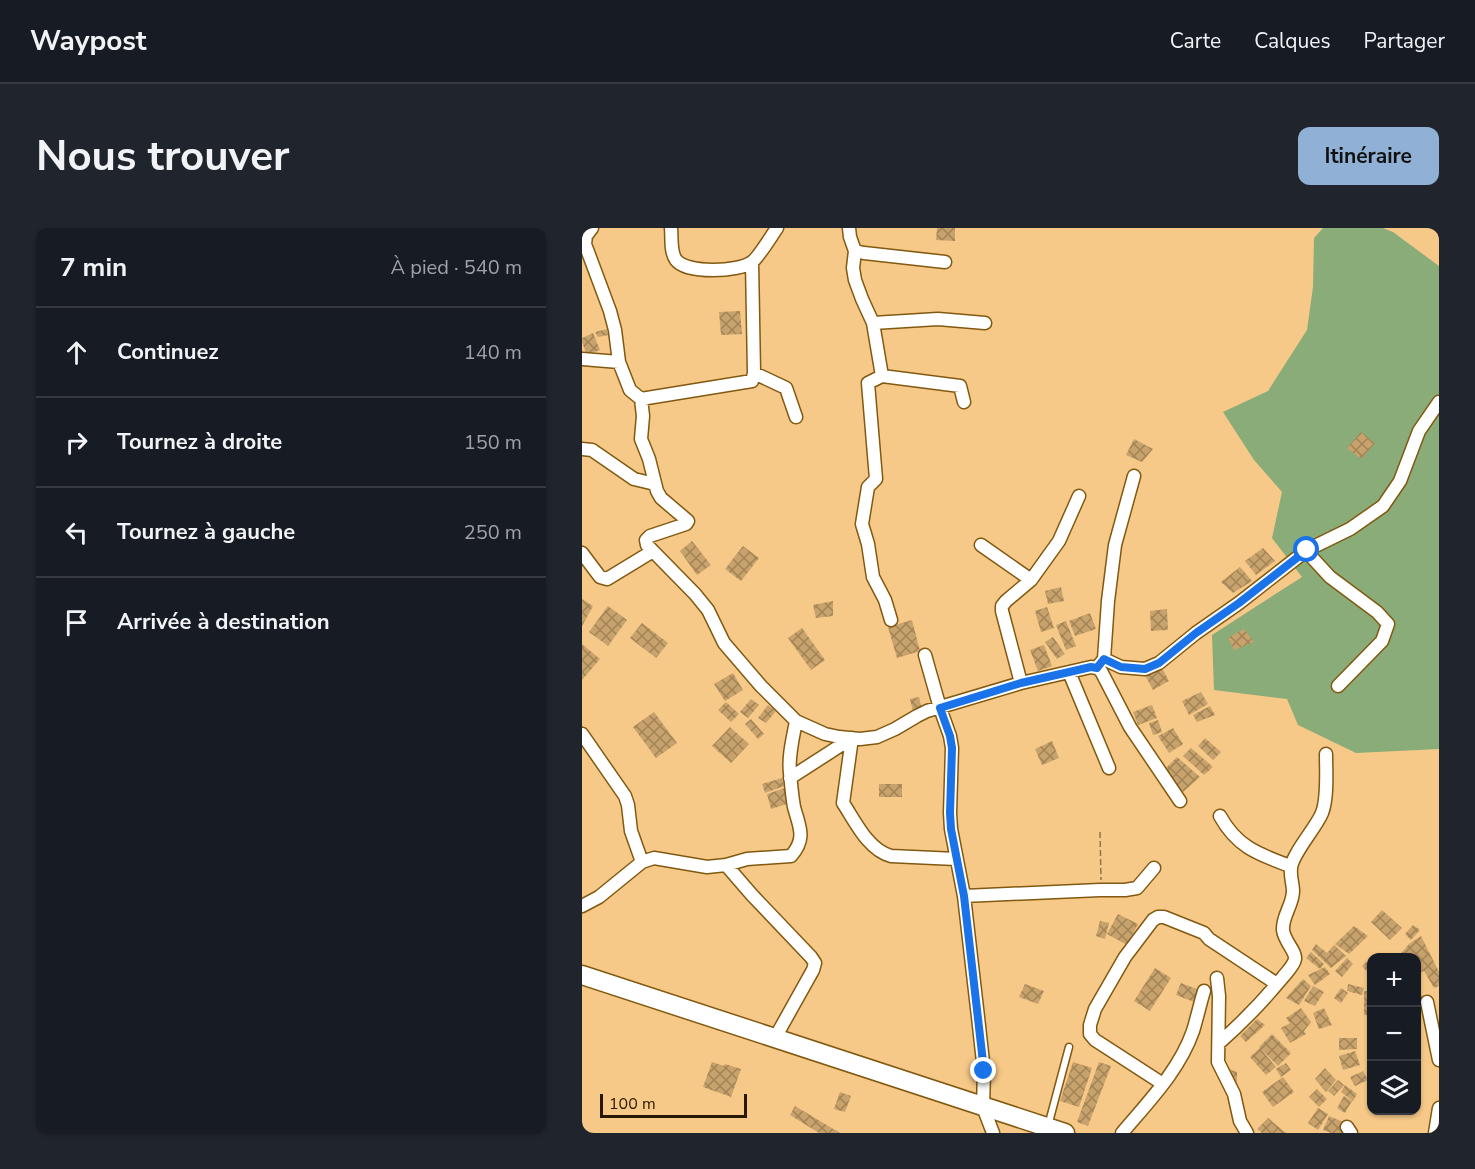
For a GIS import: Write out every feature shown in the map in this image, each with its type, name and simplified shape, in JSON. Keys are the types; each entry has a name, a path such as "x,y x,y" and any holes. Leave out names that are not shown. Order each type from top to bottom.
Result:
{"main road":[{"path":"582,975 1065,1133"}],"street":[{"path":"671,228 675,259 681,264 694,268 715,271 752,262 777,228"},
{"path":"849,228 855,251 855,280 873,323 882,376"},
{"path":"589,231 585,244 610,311 620,362 630,390 641,399 643,417 641,439 650,459 655,484 661,498 688,521 686,524 650,536 646,540 647,545 708,610 724,643 761,686 796,721 825,734 861,739 877,737 917,716 1021,683 1101,663 1145,669 1159,663 1306,551 1350,529 1383,506 1400,481 1419,431 1439,402"},
{"path":"855,251 945,262"},
{"path":"641,399 752,381 754,373 752,262"},
{"path":"873,323 938,319 985,322"},
{"path":"582,358 620,362"},
{"path":"754,373 786,388 796,417"},
{"path":"891,620 885,600 873,577 868,544 862,524 868,487 876,479 868,383 882,376 960,386 964,402"},
{"path":"582,449 592,450 634,479 655,484"},
{"path":"1134,476 1115,545 1101,671 1130,727 1180,801"},
{"path":"1021,683 1002,606 1006,600 1032,580 1059,541 1080,496"},
{"path":"981,545 1032,580"},
{"path":"582,553 600,577 608,579 652,551"},
{"path":"1306,551 1330,577 1377,612 1388,624 1382,641 1338,686"},
{"path":"925,655 952,748 950,813 964,896 984,1071 983,1107 993,1133"},
{"path":"1069,672 1109,768"},
{"path":"582,906 599,897 642,862 654,858 706,867 726,865 747,859 792,856 801,836 790,778 790,759 796,721"},
{"path":"582,734 625,796 631,831 642,862"},
{"path":"790,778 852,738"},
{"path":"852,738 843,803 867,839 885,854 891,856 956,859"},
{"path":"1219,1043 1239,1026 1277,984 1295,960 1295,953 1283,932 1283,918 1289,908 1293,892 1290,866 1322,813 1325,800 1326,754"},
{"path":"1220,816 1228,830 1245,846 1290,866"},
{"path":"726,865 815,963 775,1038"},
{"path":"964,896 1125,890 1137,888 1154,868"},
{"path":"1163,1084 1095,1040 1090,1034 1095,1009 1125,957 1153,920 1158,916 1164,917 1204,933 1209,939 1277,984"},
{"path":"1217,978 1218,1062 1234,1094 1240,1120 1247,1133"},
{"path":"1122,1133 1163,1084 1185,1050 1204,991"},
{"path":"1427,1002 1439,1060"},
{"path":"1435,1133 1439,1108"}],"lane":[{"path":"1047,1127 1069,1047"}],"path":[{"path":"1100,832 1100,890"}],"green space":[{"path":"1323,228 1383,228 1393,232 1439,266 1439,749 1356,753 1298,725 1287,699 1214,690 1212,635 1302,577 1272,538 1282,492 1254,460 1223,412 1268,391 1307,330 1313,287 1314,238"}],"building":[{"path":"937,228 955,228 955,241 936,240"},
{"path":"740,311 742,334 721,335 719,312"},
{"path":"607,329 608,335 598,337 595,332"},
{"path":"593,333 600,350 587,355 582,338"},
{"path":"1361,432 1375,443 1361,459 1347,448"},
{"path":"1134,439 1153,449 1142,462 1126,455"},
{"path":"692,541 711,565 697,575 680,551"},
{"path":"743,546 759,558 741,581 725,569"},
{"path":"1263,548 1275,561 1256,575 1245,561"},
{"path":"1240,567 1252,581 1233,593 1221,582"},
{"path":"1061,587 1064,601 1048,604 1045,591"},
{"path":"582,599 593,606 582,626"},
{"path":"833,601 833,616 816,618 813,605"},
{"path":"608,606 627,620 608,646 589,632"},
{"path":"1047,607 1054,628 1041,632 1035,611"},
{"path":"1167,609 1168,630 1151,631 1150,611"},
{"path":"1090,613 1096,629 1075,636 1069,621"},
{"path":"912,620 920,651 897,658 888,627"},
{"path":"1066,621 1076,646 1066,650 1056,625"},
{"path":"642,623 668,643 656,658 630,638"},
{"path":"802,628 825,660 811,670 788,638"},
{"path":"1244,629 1254,642 1234,650 1228,638"},
{"path":"1053,637 1065,654 1057,659 1045,642"},
{"path":"582,644 600,659 582,680"},
{"path":"1044,645 1052,666 1038,671 1030,650"},
{"path":"1161,666 1169,681 1153,690 1145,675"},
{"path":"733,673 743,690 725,701 714,684"},
{"path":"1201,692 1208,704 1189,715 1182,701"},
{"path":"919,697 922,710 913,712 910,699"},
{"path":"751,699 759,705 748,718 740,712"},
{"path":"726,702 739,714 731,722 718,710"},
{"path":"768,705 776,711 766,723 758,718"},
{"path":"1152,705 1157,718 1138,725 1133,712"},
{"path":"1210,706 1215,715 1197,722 1193,715"},
{"path":"654,712 677,743 656,758 633,727"},
{"path":"751,719 764,734 758,739 745,724"},
{"path":"1158,720 1162,732 1153,735 1149,723"},
{"path":"730,727 749,744 731,763 712,746"},
{"path":"1173,728 1183,744 1169,753 1158,736"},
{"path":"1205,738 1221,752 1213,760 1198,746"},
{"path":"1052,741 1059,758 1042,765 1035,749"},
{"path":"1191,748 1213,767 1204,775 1183,756"},
{"path":"1177,757 1200,777 1183,792 1163,771"},
{"path":"782,778 784,786 765,793 762,784"},
{"path":"879,784 902,784 902,797 879,797"},
{"path":"785,788 790,803 771,809 767,794"},
{"path":"1382,910 1402,928 1390,940 1371,922"},
{"path":"1118,914 1138,924 1127,945 1107,934"},
{"path":"1100,921 1109,923 1105,939 1096,936"},
{"path":"1413,925 1420,930 1411,940 1405,934"},
{"path":"1354,926 1368,936 1349,954 1335,944"},
{"path":"1421,936 1439,972 1439,986 1434,988 1424,971 1421,972 1421,953 1401,953 1409,944"},
{"path":"1316,944 1327,953 1334,945 1346,956 1331,968 1312,950"},
{"path":"1311,952 1324,964 1320,969 1306,958"},
{"path":"1347,958 1353,964 1342,977 1335,971"},
{"path":"1367,961 1367,972 1362,966"},
{"path":"1325,967 1330,974 1315,985 1308,975"},
{"path":"1155,968 1171,978 1150,1011 1134,1001"},
{"path":"1303,979 1311,986 1299,1005 1286,998"},
{"path":"1181,983 1202,991 1197,1003 1176,995"},
{"path":"1025,984 1044,991 1038,1004 1019,997"},
{"path":"1348,984 1364,988 1362,995 1347,991"},
{"path":"1313,986 1324,992 1315,1006 1304,1001"},
{"path":"1341,988 1348,993 1341,1003 1334,998"},
{"path":"1364,991 1367,991 1367,1015 1364,1015"},
{"path":"1301,1008 1311,1022 1304,1031 1306,1034 1290,1043 1281,1028 1290,1023 1286,1018"},
{"path":"1324,1008 1332,1025 1319,1029 1313,1013"},
{"path":"1257,1019 1265,1025 1246,1042 1240,1036"},
{"path":"1272,1034 1291,1053 1278,1066 1259,1047"},
{"path":"1339,1038 1357,1038 1357,1049 1339,1050"},
{"path":"1260,1048 1276,1067 1266,1075 1250,1057"},
{"path":"1355,1051 1360,1065 1343,1070 1339,1056"},
{"path":"712,1062 741,1069 731,1097 703,1087"},
{"path":"1073,1062 1092,1068 1079,1107 1060,1101"},
{"path":"1099,1062 1111,1066 1088,1126 1077,1122"},
{"path":"1286,1063 1291,1070 1281,1077 1276,1069"},
{"path":"1225,1068 1237,1072 1237,1083 1229,1082"},
{"path":"1325,1068 1336,1080 1326,1092 1315,1079"},
{"path":"1363,1071 1367,1080 1355,1086 1350,1077"},
{"path":"1283,1077 1294,1092 1273,1107 1262,1092"},
{"path":"1338,1080 1344,1085 1334,1096 1328,1091"},
{"path":"1345,1085 1357,1094 1353,1101 1341,1092"},
{"path":"1317,1089 1327,1099 1319,1107 1309,1097"},
{"path":"840,1092 851,1096 845,1112 834,1109"},
{"path":"1344,1096 1352,1101 1345,1113 1337,1108"},
{"path":"795,1106 840,1133 819,1133 790,1115"},
{"path":"1318,1108 1328,1114 1318,1130 1308,1123"},
{"path":"1329,1116 1346,1123 1342,1133 1323,1130"},
{"path":"1268,1118 1286,1133 1262,1133 1257,1129"}],"route":[{"path":"984,1071 964,896 951,829 952,748 940,708 1021,683 1091,667 1097,668 1104,659 1121,667 1145,669 1159,663 1307,550"}]}
